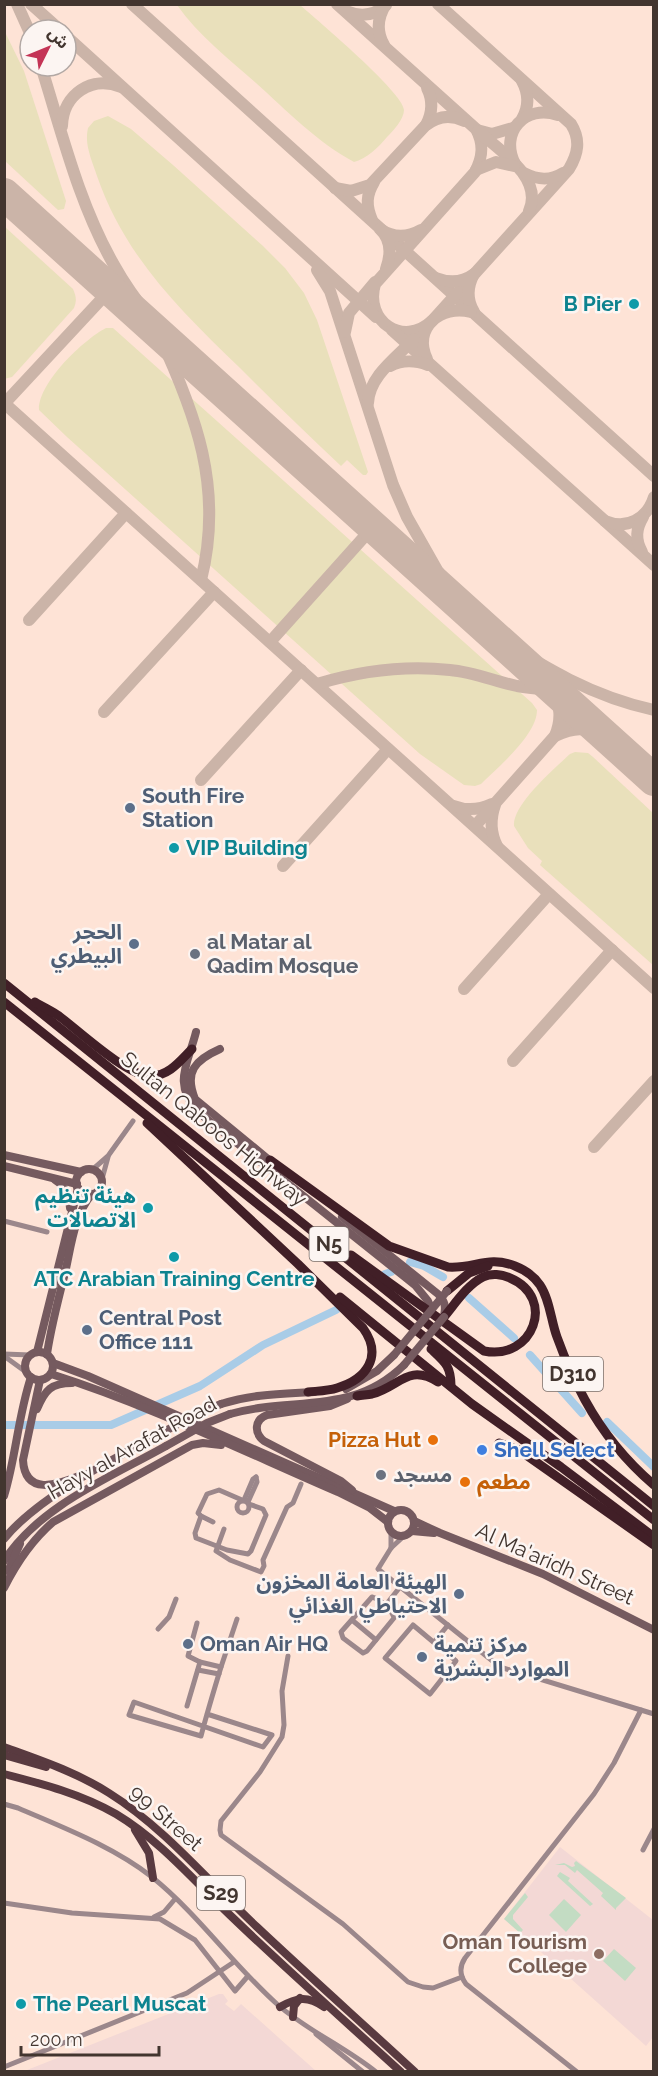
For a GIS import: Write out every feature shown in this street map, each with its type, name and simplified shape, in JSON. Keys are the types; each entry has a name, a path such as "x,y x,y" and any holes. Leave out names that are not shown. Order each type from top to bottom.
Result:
{"highway":[{"path":"7,985 57,1015 122,1064 141,1075 164,1074 174,1068 192,1049"},
{"name":"Sultan Qaboos Highway","path":"7,985 654,1506"},
{"name":"Sultan Qaboos Highway","path":"4,1002 654,1520"},
{"path":"95,1074 298,1264 371,1338 374,1351 370,1362 359,1378 335,1389 308,1392"},
{"path":"270,1160 293,1181 389,1246 448,1267 485,1268"},
{"name":"D310","path":"292,1215 375,1272 478,1348 492,1353 510,1350 522,1343 530,1333 536,1312 530,1293 515,1280 485,1268"},
{"name":"D310","path":"485,1268 505,1262 525,1271 541,1286 566,1360 586,1401 615,1444 654,1485"},
{"path":"298,1264 472,1404"},
{"path":"445,1295 469,1273 485,1268"},
{"path":"444,1317 474,1284 485,1268"},
{"path":"401,1320 447,1366 451,1375 451,1386"},
{"path":"357,1396 373,1394 407,1376 416,1374 431,1378 561,1467 654,1537"},
{"path":"499,1443 519,1449 654,1545"}],"main road":[{"path":"196,1032 184,1069 183,1083 190,1103 198,1112 445,1295 444,1317"},
{"path":"220,1049 204,1056 195,1065 191,1074 190,1088 195,1099 270,1160"},
{"path":"4,1155 81,1172 92,1170 102,1179 101,1187 84,1205 77,1226 50,1335 47,1354 53,1363 136,1401 394,1511"},
{"path":"4,1166 49,1176 77,1186 84,1193 92,1194"},
{"path":"4,1496 13,1466 28,1375 25,1361 33,1353 70,1214 78,1175 81,1172"},
{"path":"49,1176 64,1188 69,1199 70,1214"},
{"path":"293,1181 415,1285 432,1310"},
{"name":"Hayy al Arafat Road","path":"4,1536 27,1515 53,1497 193,1416 244,1397 336,1391 356,1385 377,1371 394,1355 445,1295"},
{"name":"Hayy al Arafat Road","path":"4,1561 26,1532 45,1516 74,1497 207,1423 230,1414 268,1406 347,1399 380,1385 404,1365 444,1317"},
{"path":"50,1335 56,1357 76,1372"},
{"path":"33,1353 47,1354"},
{"path":"51,1374 53,1363"},
{"path":"100,1468 50,1486 35,1483 23,1469 40,1380 51,1374 136,1401"},
{"path":"28,1375 40,1380"},
{"path":"29,1430 40,1402 51,1388 61,1383 87,1384"},
{"path":"347,1399 330,1406 267,1415 261,1418 256,1431 264,1441 341,1481 363,1498"},
{"path":"167,1414 338,1492 370,1508 388,1522"},
{"path":"4,1586 18,1560 33,1542 53,1522 74,1509 192,1445 213,1443 246,1452"},
{"path":"407,1510 412,1515 414,1521 408,1533 397,1536 391,1532 388,1522 394,1511 407,1510"},
{"name":"Al Ma'aridh Street","path":"414,1521 543,1574 654,1630"},
{"path":"4,1586 12,1561 26,1532"},
{"name":"Al Ma'aridh Street","path":"408,1533 440,1533"},
{"name":"99 Street","path":"4,1747 75,1774 108,1792 140,1815 260,1930 415,2072"},
{"path":"4,1755 75,1774"},
{"name":"99 Street","path":"4,1774 46,1784 86,1798 132,1824 175,1860 252,1937 401,2072"},
{"path":"132,1824 145,1844 153,1878"},
{"path":"144,1872 151,1863"},
{"path":"297,2019 294,2006 300,1998"},
{"path":"280,2007 300,1998 315,2001 342,2018"}],"street":[{"path":"92,1170 108,1156 133,1121"},
{"path":"102,1179 108,1156"},
{"path":"4,1221 47,1232"},
{"path":"4,1355 33,1353"},
{"path":"4,1355 28,1375"},
{"path":"224,1529 216,1551 230,1560 261,1572 264,1566 263,1560 287,1507 293,1503 301,1484"},
{"path":"201,1516 194,1536 243,1555 251,1551 266,1515 263,1509 219,1490 212,1491 204,1497 198,1513 213,1522"},
{"path":"390,1548 391,1532"},
{"path":"408,1533 390,1548 378,1569 500,1667 654,1714"},
{"path":"385,1605 400,1587"},
{"path":"372,1597 385,1605 393,1613 394,1618 365,1653 360,1652 342,1635 341,1632 352,1620 372,1597"},
{"path":"158,1629 169,1617 176,1599"},
{"path":"207,1714 272,1736 263,1747 204,1726 134,1702 129,1715 201,1736 204,1726 207,1714 219,1674 221,1666 237,1619"},
{"path":"352,1620 376,1641"},
{"path":"196,1623 188,1656 200,1662 221,1666"},
{"path":"413,1625 434,1642 456,1661 430,1694 386,1658 413,1625"},
{"path":"434,1642 448,1625"},
{"path":"288,1656 282,1690 284,1729 282,1737 260,1772 221,1821 222,1835 343,1924 408,1982 423,1988 433,1988 462,1977"},
{"path":"187,1706 200,1662"},
{"path":"198,1670 219,1674"},
{"path":"573,2070 469,1987 462,1977 461,1965 598,1789 641,1710"},
{"path":"4,1804 18,1808 105,1847 153,1878 199,1922 234,1962 280,2007 376,2072"},
{"path":"643,1850 654,1829"},
{"path":"150,1918 164,1912 175,1899"},
{"path":"4,1903 72,1912 160,1919 195,1940 235,1991 248,1976"},
{"path":"164,1912 171,1924"},
{"path":"4,2067 187,1993 234,1962"},
{"path":"297,2019 363,2072"}],"shaded area":[{"name":"Oman Tourism College","path":"560,1847 653,1920 653,2037 646,2046 504,1919"},
{"path":"223,1994 228,2001 225,2004 234,2011 241,2004 316,2071 28,2072 27,2070"}],"green space":[{"path":"576,1861 626,1898 616,1910 601,1896 603,1893 577,1870 575,1873 565,1865 555,1865 564,1863 572,1867 575,1866"},
{"path":"560,1872 570,1878 568,1881 593,1904 590,1906 557,1876"},
{"path":"525,1893 528,1897 513,1915 513,1919 523,1930 520,1933 504,1919"},
{"path":"564,1899 581,1915 566,1932 549,1915"},
{"path":"614,1949 636,1968 625,1981 603,1961"}],"sand":[{"path":"177,5 300,5 358,56 390,88 404,110 402,117 376,149 354,162 327,145 291,115 204,37"},
{"path":"4,30 18,59 18,78 26,78 66,201 64,209 58,210 5,161"},
{"path":"108,116 131,129 263,246 285,268 304,293 317,320 368,472 366,475 363,475 347,460 341,466 196,325 156,281 123,232 109,205 91,158 88,128 94,121"},
{"path":"5,227 73,289 76,300 74,308 12,377 4,379"},
{"path":"106,328 113,328 532,703 537,710 531,730 515,750 481,784 464,785 420,754 39,410 46,387 54,375 74,352"},
{"path":"588,753 653,813 653,965 540,865 542,861 528,848 514,826 515,817 520,808 536,787 570,754"}],"waterway":[{"path":"410,1262 424,1266 443,1277"},
{"path":"385,1274 391,1272"},
{"path":"469,1298 514,1338"},
{"path":"23,1425 111,1425 200,1386 263,1345 336,1310"},
{"path":"530,1355 582,1413"},
{"path":"607,1422 654,1467"},
{"path":"4,1425 17,1425"}],"taxiway":[{"path":"17,4 23,18"},
{"path":"31,4 47,18"},
{"path":"132,4 654,476"},
{"path":"337,4 476,129 480,140 481,156 475,172 375,284 373,297 375,309 381,319 398,331 409,332 421,329 432,321 569,169 575,158 577,147 576,136 571,124 438,4"},
{"path":"384,45 379,24 386,4"},
{"path":"346,11 367,14 386,5"},
{"path":"78,47 376,317"},
{"path":"45,78 72,168 102,242 122,279 141,305 194,366"},
{"path":"522,81 527,100 522,119"},
{"path":"62,126 68,105 73,96 81,90 100,84 121,87"},
{"path":"426,125 431,106 427,88"},
{"path":"515,164 510,141 518,123 535,114 558,115"},
{"path":"335,188 351,191 370,185 425,126 434,120 449,117 464,121"},
{"path":"477,130 492,134 513,128"},
{"path":"478,131 507,156 525,176 532,199 529,211"},
{"path":"476,170 496,162 514,166"},
{"path":"524,173 544,179 563,173"},
{"path":"372,220 368,201 369,191 374,182"},
{"path":"386,269 389,248 387,238 380,229 400,236 421,230"},
{"path":"317,270 330,291 393,485 407,517 437,570 482,625"},
{"path":"436,278 455,281 474,274 468,293 474,312"},
{"path":"345,332 349,313 375,282"},
{"path":"4,404 110,290"},
{"path":"427,359 423,348 423,337 432,321 449,312 460,310 471,312"},
{"path":"392,330 654,565"},
{"path":"158,333 184,393 194,423 208,483 207,547 201,580"},
{"path":"368,403 373,384 392,360 414,339"},
{"path":"390,366 409,361 428,365"},
{"path":"4,403 654,988"},
{"path":"605,521 621,524 635,521 651,505 654,497"},
{"path":"29,620 126,513"},
{"path":"642,552 637,534 643,517"},
{"path":"270,642 373,527"},
{"path":"104,712 214,592"},
{"path":"492,634 569,680 610,697 654,710"},
{"path":"317,684 382,670 416,668 459,671 517,686 554,690 559,713 559,724 555,736 580,729 606,737"},
{"path":"201,780 301,670"},
{"path":"475,826 577,711"},
{"path":"283,866 388,749"},
{"path":"454,806 473,809 492,804"},
{"path":"495,805 492,825 497,846"},
{"path":"464,989 549,894"},
{"path":"513,1061 612,950"},
{"path":"594,1147 654,1081"}],"runway":[{"path":"4,194 654,780"}],"place":[{"name":"B Pier","path":"634,304"},
{"name":"South Fire Station","path":"130,808"},
{"name":"VIP Building","path":"174,848"},
{"name":"الحجر البيطري","path":"134,944"},
{"name":"al Matar al Qadim Mosque","path":"195,954"},
{"name":"هيئة تنظيم الاتصالات","path":"148,1208"},
{"name":"ATC Arabian Training Centre","path":"174,1257"},
{"name":"Central Post Office 111","path":"87,1330"},
{"name":"Pizza Hut","path":"433,1440"},
{"name":"Shell Select","path":"482,1450"},
{"name":"مسجد","path":"381,1475"},
{"name":"مطعم","path":"465,1482"},
{"name":"الهيئة العامة المخزون الاحتياطي الغذائي","path":"459,1594"},
{"name":"Oman Air HQ","path":"188,1644"},
{"name":"مركز تنمية الموارد البشرية","path":"422,1657"},
{"name":"Oman Tourism College","path":"599,1954"},
{"name":"The Pearl Muscat","path":"21,2004"}]}
